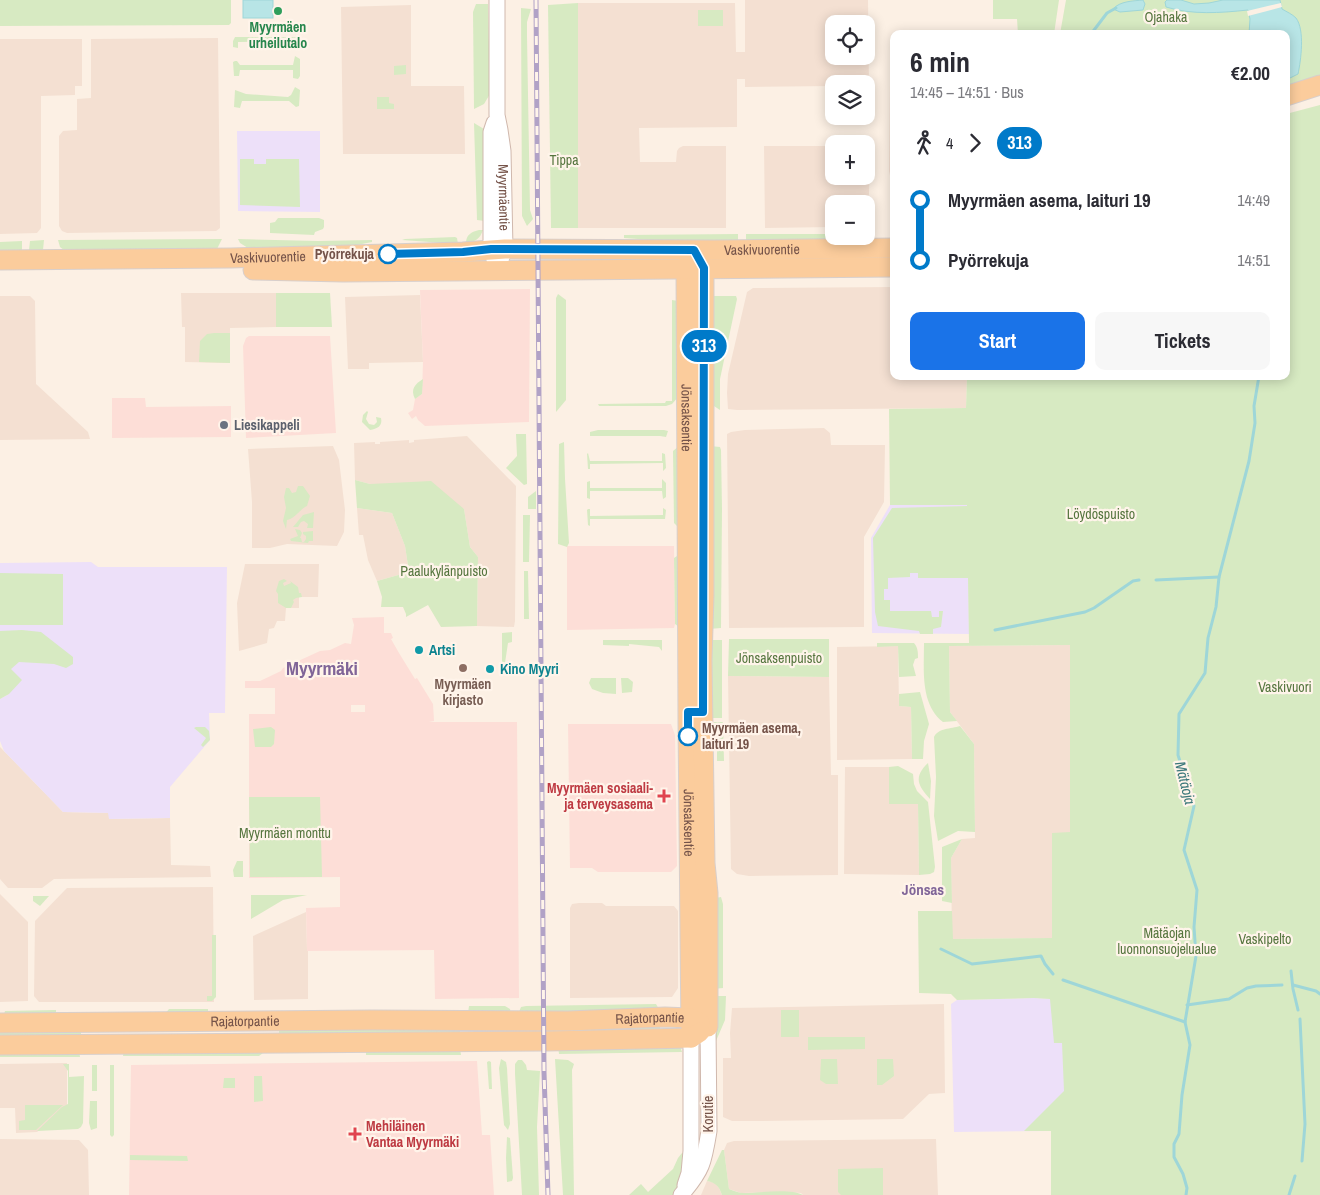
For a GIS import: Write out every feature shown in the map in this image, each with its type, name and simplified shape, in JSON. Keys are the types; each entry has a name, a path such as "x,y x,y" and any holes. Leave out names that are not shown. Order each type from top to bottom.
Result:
{"main road":[{"path":"1290,95 1320,85"},
{"path":"1290,104 1320,99"},
{"name":"Vaskivuorentie","path":"0,260 231,258 463,252 498,249 890,248"},
{"name":"Jönsaksentie","path":"694,250 704,595 702,660 705,863 708,899 708,1027"},
{"name":"Vaskivuorentie","path":"0,272 231,269 343,272 890,267"},
{"name":"Jönsaksentie","path":"691,1038 695,268"},
{"name":"Rajatorpantie","path":"0,1023 372,1020 558,1021 690,1018 708,1027"},
{"name":"Rajatorpantie","path":"0,1045 691,1038 708,1027"}],"street":[{"name":"Myyrmäentie","path":"497,0 496,115 503,151 497,270"},
{"name":"Korutie","path":"682,1194 700,1171 710,1131 708,1027"},
{"name":"Korutie","path":"682,1194 689,1173 691,1151 691,1038"}],"shaded area":[{"path":"745,0 868,0 868,15 825,15 825,65 869,65 869,75 825,75 825,86 745,87 745,79 737,79 737,127 639,128 640,162 676,162 677,151 683,146 726,146 726,228 578,228 578,3 735,3 736,52 745,52"},
{"path":"411,5 411,86 464,86 465,154 343,154 341,7"},
{"path":"218,38 220,228 216,231 67,233 62,231 59,226 59,136 63,131 77,130 77,99 91,98 91,39"},
{"path":"0,39 82,39 82,86 75,86 75,95 41,96 41,228 37,233 0,234"},
{"path":"890,84 890,176 889,171"},
{"path":"237,131 320,131 320,212 238,211"},
{"path":"764,146 825,146 825,185 869,185 869,195 825,195 825,227 765,228"},
{"path":"890,287 890,380 967,380 966,408 728,409 728,374 747,292 753,288"},
{"path":"530,289 529,422 425,426 416,416 412,419 408,413 413,410 415,399 422,394 423,362 420,290"},
{"path":"181,293 276,293 276,327 230,328 230,363 185,362 185,327 182,327"},
{"path":"420,295 423,362 369,363 369,369 348,369 345,297"},
{"path":"0,296 30,296 35,301 36,384 88,432 90,439 0,440"},
{"path":"249,336 330,336 336,433 246,438 243,346 246,338"},
{"path":"112,398 145,398 146,407 231,406 231,437 112,438"},
{"path":"824,428 830,433 831,445 885,445 884,502 864,537 864,627 729,628 727,434 745,430"},
{"path":"467,436 516,486 514,627 477,626 478,557 470,547 464,509 355,480 354,443 375,442 375,444 380,444 380,442 409,440 409,443 414,442 414,440"},
{"path":"333,446 339,460 345,510 344,532 337,546 287,544 270,548 252,548 252,502 248,449"},
{"path":"890,505 968,505 969,634 872,633 871,538"},
{"path":"357,508 392,513 405,546 409,572 377,581 368,560 363,535 359,535"},
{"path":"567,546 674,546 674,628 567,630"},
{"path":"91,562 98,567 227,567 225,713 209,713 210,740 170,787 170,818 109,819 108,813 63,812 4,751 0,741 0,699 9,694 0,658 0,563"},
{"path":"245,564 319,564 318,597 299,597 299,608 286,608 285,621 277,621 274,628 269,629 267,643 239,651 237,603"},
{"path":"384,617 384,633 391,633 393,638 391,639 399,653 433,704 434,721 429,722 517,722 519,998 435,999 434,950 307,951 306,908 340,907 340,877 249,878 249,714 275,714 275,688 245,688 245,681 260,681 320,651 330,650 345,643 351,644 354,625 352,618","holes":["351,705 365,705 365,712 351,712"]},
{"path":"1070,645 1070,833 1052,833 1052,938 952,939 951,858 962,839 975,838 974,744 950,712 949,646"},
{"path":"898,646 899,706 911,707 912,759 837,760 837,647"},
{"path":"728,676 829,677 831,775 838,775 838,875 749,876 737,874 731,869"},
{"path":"568,724 671,724 675,735 677,866 671,872 598,872 592,868 570,868"},
{"path":"0,747 63,812 109,813 110,819 170,818 171,865 210,866 211,877 54,879 42,888 8,888 0,879"},
{"path":"845,767 889,767 889,804 918,804 919,875 844,874"},
{"path":"213,887 214,1002 39,1002 34,996 35,921 67,888"},
{"path":"0,894 28,922 28,1001 0,1002"},
{"path":"602,903 606,906 674,906 678,911 678,988 672,997 570,998 570,908 572,904"},
{"path":"306,912 308,999 254,1000 253,936"},
{"path":"1055,999 1075,1079 1051,1131 954,1132 951,1004 957,1000"},
{"path":"944,1004 945,1093 929,1094 903,1119 732,1121 723,1117 723,1058 731,1058 732,1008"},
{"path":"477,1061 482,1135 490,1135 494,1195 129,1195 131,1065"},
{"path":"67,1063 67,1105 37,1132 16,1133 15,1108 0,1108 0,1064"},
{"path":"0,1139 79,1140 88,1150 89,1195 0,1195"},
{"path":"936,1139 938,1195 803,1195 801,1193 786,1192 741,1193 729,1189 724,1150 727,1143 734,1141"},
{"path":"707,1181 715,1183 722,1195 701,1195"}],"green space":[{"path":"0,0 231,0 231,23 229,25 0,26"},
{"path":"993,0 1059,0 1055,30 1018,30 1017,19 993,19"},
{"name":"Ojahaka","path":"1066,0 1320,0 1320,77 1290,85 1290,30 1061,30"},
{"name":"Tippa","path":"578,3 578,228 551,228 548,5"},
{"path":"476,4 488,4 490,94 484,104 474,109 473,12"},
{"path":"521,8 531,9 527,22 527,36 530,210 533,219 527,226 522,216"},
{"path":"698,10 723,10 723,26 698,26"},
{"path":"235,37 296,37 298,40 297,48 294,48 293,41 238,42 238,48 233,47"},
{"path":"295,56 300,59 300,76 298,79 293,78 293,70 240,70 239,76 234,76 233,62 235,61 240,65 293,65"},
{"path":"406,65 406,74 394,75 394,66"},
{"path":"295,87 300,90 299,106 296,107 289,101 242,101 240,108 234,107 235,90 246,94 288,97"},
{"path":"377,97 389,97 389,103 394,104 394,109 377,109"},
{"name":"Löydöspuisto","path":"1320,105 1320,1195 1051,1195 1051,1131 1024,1131 1064,1091 1062,1043 1054,1043 1050,999 957,1000 951,994 919,993 918,911 952,911 953,939 1052,938 1052,833 1070,832 1070,645 949,646 950,712 957,721 943,722 936,715 930,706 925,686 924,643 969,643 968,578 918,578 918,573 910,573 910,577 888,578 888,589 884,589 884,600 890,600 890,611 931,611 932,617 939,617 939,611 943,611 941,627 933,629 933,634 920,634 919,631 878,626 875,612 873,538 892,508 967,505 890,505 889,409 966,408 967,380 1290,380 1290,113"},
{"path":"474,123 484,129 485,221 477,220"},
{"path":"240,159 254,159 254,164 266,164 266,159 299,159 300,207 240,205"},
{"path":"278,218 319,218 324,220 324,227 315,232 314,235 270,233 270,223 275,222"},
{"path":"483,230 479,238 466,243 468,235"},
{"path":"738,234 738,241 666,241 624,238 624,235"},
{"path":"746,234 825,234 825,241 746,241"},
{"path":"455,237 458,244 402,240 405,239"},
{"path":"222,239 217,249 64,250 60,247 58,240"},
{"path":"238,239 372,240 372,242 357,245 277,249 248,248 240,243"},
{"path":"44,240 43,250 29,250 30,241"},
{"path":"22,241 22,251 0,250 0,242"},
{"path":"571,256 674,259 675,260 571,262"},
{"path":"276,293 330,293 332,327 276,327"},
{"path":"558,294 566,300 566,400 556,412 556,298"},
{"path":"711,296 736,296 737,299 720,379 720,410 714,406 710,398"},
{"path":"672,300 678,301 679,396 672,404 666,406 599,406 598,404 665,403 666,401 672,401"},
{"path":"230,333 230,363 199,362 200,341 207,334"},
{"path":"423,379 422,394 415,399 414,387"},
{"path":"367,411 366,419 369,424 374,425 377,422 376,417 381,418 381,423 377,428 370,430 362,422 363,415"},
{"path":"598,430 668,431 666,437 590,436 590,432"},
{"path":"516,434 526,434 527,484 524,485 506,468 517,456"},
{"path":"564,442 569,543 567,547 558,544 559,444"},
{"path":"679,446 678,527 674,523 673,451"},
{"path":"710,446 720,447 721,450 722,509 721,628 709,629"},
{"path":"588,453 590,461 662,461 662,453 665,454 666,468 663,471 663,463 590,464 590,469 588,469"},
{"path":"662,479 666,483 666,497 663,499 662,491 590,491 590,499 587,498 587,482 590,481 590,488 662,488"},
{"name":"Paalukylänpuisto","path":"355,480 370,484 431,481 464,509 470,547 478,557 477,626 441,627 428,605 406,617 403,607 381,607 382,597 377,581 409,572 405,546 392,513 357,508"},
{"path":"298,486 303,486 310,496 307,506 287,520 286,529 283,521 286,508 284,497 286,488 289,488 292,493 296,492"},
{"path":"536,491 536,509 528,509 528,497"},
{"path":"663,508 666,510 665,519 590,519 590,526 588,525 588,509 590,509 590,516 663,515"},
{"path":"314,512 313,528 307,528 308,524 304,521 298,527 293,527 303,515"},
{"path":"523,515 530,515 529,562 523,562"},
{"path":"295,529 300,530 302,533 300,538 302,542 306,539 303,532 313,531 313,541 308,543 291,541 290,539 298,536"},
{"path":"682,556 682,629 675,624 674,558"},
{"path":"524,571 528,571 529,619 524,619"},
{"path":"0,573 63,574 63,625 0,625"},
{"path":"284,579 287,581 283,583 284,586 291,583 290,581 298,587 302,597 293,600 291,608 286,608 278,603 276,591 279,581"},
{"path":"22,630 41,632 73,657 73,664 66,668 54,664 19,662 11,669 22,680 9,694 0,699 0,631"},
{"path":"512,632 512,642 508,643 505,663 502,663 502,633"},
{"name":"Jönsaksenpuisto","path":"729,639 829,639 829,677 728,676"},
{"path":"603,640 662,640 662,651 659,647 629,644 629,646 603,645"},
{"path":"709,640 722,640 722,718 709,718"},
{"path":"877,643 914,643 918,654 918,658 915,659 913,665 916,676 899,677 898,646 877,647"},
{"path":"591,678 616,678 616,694 603,693 592,689 589,683"},
{"path":"621,678 628,678 633,682 632,692 622,693"},
{"path":"920,692 929,724 924,741 923,759 912,759 911,707 899,706 899,694"},
{"path":"714,722 723,722 724,761 717,761 717,739"},
{"path":"960,726 974,744 975,832 958,831 938,841 934,816 936,777 934,737 942,730"},
{"path":"205,727 209,731 210,740 203,747 201,745 206,738 194,728"},
{"path":"271,727 275,730 274,744 271,747 255,747 253,729"},
{"path":"928,763 931,781 930,799 920,786 919,781 920,773"},
{"path":"898,766 913,774 917,791 928,802 935,867 934,872 930,874 919,875 918,804 889,804 889,767"},
{"name":"Myyrmäen monttu","path":"249,797 320,797 322,877 250,877"},
{"path":"962,839 951,858 952,903 942,901 942,847"},
{"path":"237,861 243,861 243,877 234,877 233,870"},
{"path":"251,895 307,895 283,900 251,919"},
{"path":"33,896 49,896 40,906 33,901"},
{"path":"721,897 723,904 723,988 713,989 715,898"},
{"path":"212,935 216,935 216,997 212,1001 207,1001 207,996 212,996"},
{"path":"715,996 726,996 725,1020 715,1047"},
{"path":"656,1004 660,1011 519,1012 521,1007 526,1006"},
{"path":"469,1006 505,1006 510,1009 511,1013 468,1013"},
{"path":"169,1009 208,1009 208,1015 165,1014"},
{"path":"56,1010 56,1017 4,1014 5,1011"},
{"path":"781,1010 799,1010 799,1037 781,1037"},
{"path":"660,1023 660,1029 520,1032 520,1030"},
{"path":"460,1025 460,1035 279,1037 279,1027"},
{"path":"0,1029 81,1029 81,1038 0,1038"},
{"path":"808,1037 865,1037 865,1049 808,1050"},
{"path":"558,1046 680,1046 682,1052 559,1054"},
{"path":"263,1048 263,1053 259,1056 123,1056 124,1051"},
{"path":"460,1048 461,1055 366,1055 366,1051"},
{"path":"79,1050 80,1057 0,1057 0,1051"},
{"path":"501,1059 506,1062 507,1068 510,1124 508,1130 504,1125 499,1068"},
{"path":"555,1059 568,1060 574,1064 572,1070 574,1195 563,1195"},
{"path":"821,1059 837,1059 838,1084 826,1084 820,1080"},
{"path":"877,1059 893,1059 894,1076 882,1085 877,1085"},
{"path":"518,1060 522,1060 527,1070 540,1071 537,1127 539,1195 522,1195 515,1074 515,1064"},
{"path":"487,1062 491,1062 492,1089 489,1089"},
{"path":"63,1064 69,1064 69,1077 84,1076 83,1123 78,1129 37,1131 62,1107 68,1104 68,1071"},
{"path":"92,1065 97,1065 97,1091 92,1091"},
{"path":"110,1065 114,1065 114,1135 112,1137 110,1135"},
{"path":"254,1076 262,1076 263,1101 254,1102"},
{"path":"224,1078 235,1078 235,1088 223,1088"},
{"path":"90,1101 97,1101 97,1128 91,1130 89,1123"},
{"path":"25,1105 63,1105 36,1130 19,1130 19,1121 25,1120"},
{"path":"507,1137 510,1138 513,1178 512,1181 507,1182 506,1158"},
{"path":"722,1150 724,1150 729,1189 742,1193 783,1191 803,1195 722,1195 717,1185 707,1181"},
{"path":"682,1153 685,1154 681,1186 673,1195 629,1195 641,1184 648,1192 673,1169"},
{"path":"130,1155 187,1156 188,1161 130,1160"},
{"path":"883,1168 883,1195 841,1195 838,1192 838,1169"}],"water":[{"path":"243,0 273,0 273,18 243,18"},
{"path":"1143,0 1145,4 1143,10 1120,12 1113,9 1123,3"},
{"path":"1167,0 1181,0 1194,4 1223,0 1280,0 1282,9 1296,18 1301,30 1301,53 1298,74 1290,78 1290,30 1249,30 1248,10 1196,12 1166,7 1165,2"}],"pier":[{"path":"1281,3 1282,7 1248,16 1247,11"}],"waterway":[{"path":"1094,30 1107,13 1116,8"},
{"name":"Mätäoja","path":"1186,1195 1187,1188 1183,1174 1174,1157 1174,1144 1179,1134 1182,1095 1190,1045 1185,1022 1196,956 1194,927 1197,890 1184,850 1194,806 1178,755 1179,714 1205,673 1208,638 1216,607 1219,577 1249,461 1255,423 1254,406 1258,380"},
{"path":"1156,580 1219,577"},
{"path":"995,630 1085,612 1094,608 1133,581 1139,580"},
{"path":"941,949 972,964 1041,956 1053,974"},
{"path":"1291,971 1298,1010"},
{"path":"1063,980 1185,1022"},
{"path":"1187,1005 1229,999 1247,988 1256,986 1282,985"},
{"path":"1293,985 1316,991 1320,994"},
{"path":"1300,1019 1305,1124 1302,1161"},
{"path":"1289,1195 1295,1176"}],"railway":[{"path":"536,0 544,1072 548,1195"}],"bus line":[{"name":"313","path":"388,254 463,252 491,249 694,250 704,268 703,712 688,712 688,736"}],"place":[{"name":"Myyrmäen urheilutalo","path":"278,11"},
{"name":"Pyörrekuja","path":"388,254"},
{"name":"Liesikappeli","path":"224,425"},
{"name":"Artsi","path":"419,650"},
{"name":"Myyrmäen kirjasto","path":"463,668"},
{"name":"Kino Myyri","path":"490,669"},
{"name":"Myyrmäen asema, laituri 19","path":"688,736"},
{"name":"Myyrmäen sosiaali- ja terveysasema","path":"664,796"},
{"name":"Mehiläinen Vantaa Myyrmäki","path":"355,1134"}],"district":[{"name":"Myyrmäki","path":"322,668"},
{"name":"Jönsas","path":"923,890"}],"park label":[{"name":"Vaskivuori","path":"1285,687"},
{"name":"Vaskipelto","path":"1265,939"},
{"name":"Mätäojan luonnonsuojelualue","path":"1167,942"}]}
